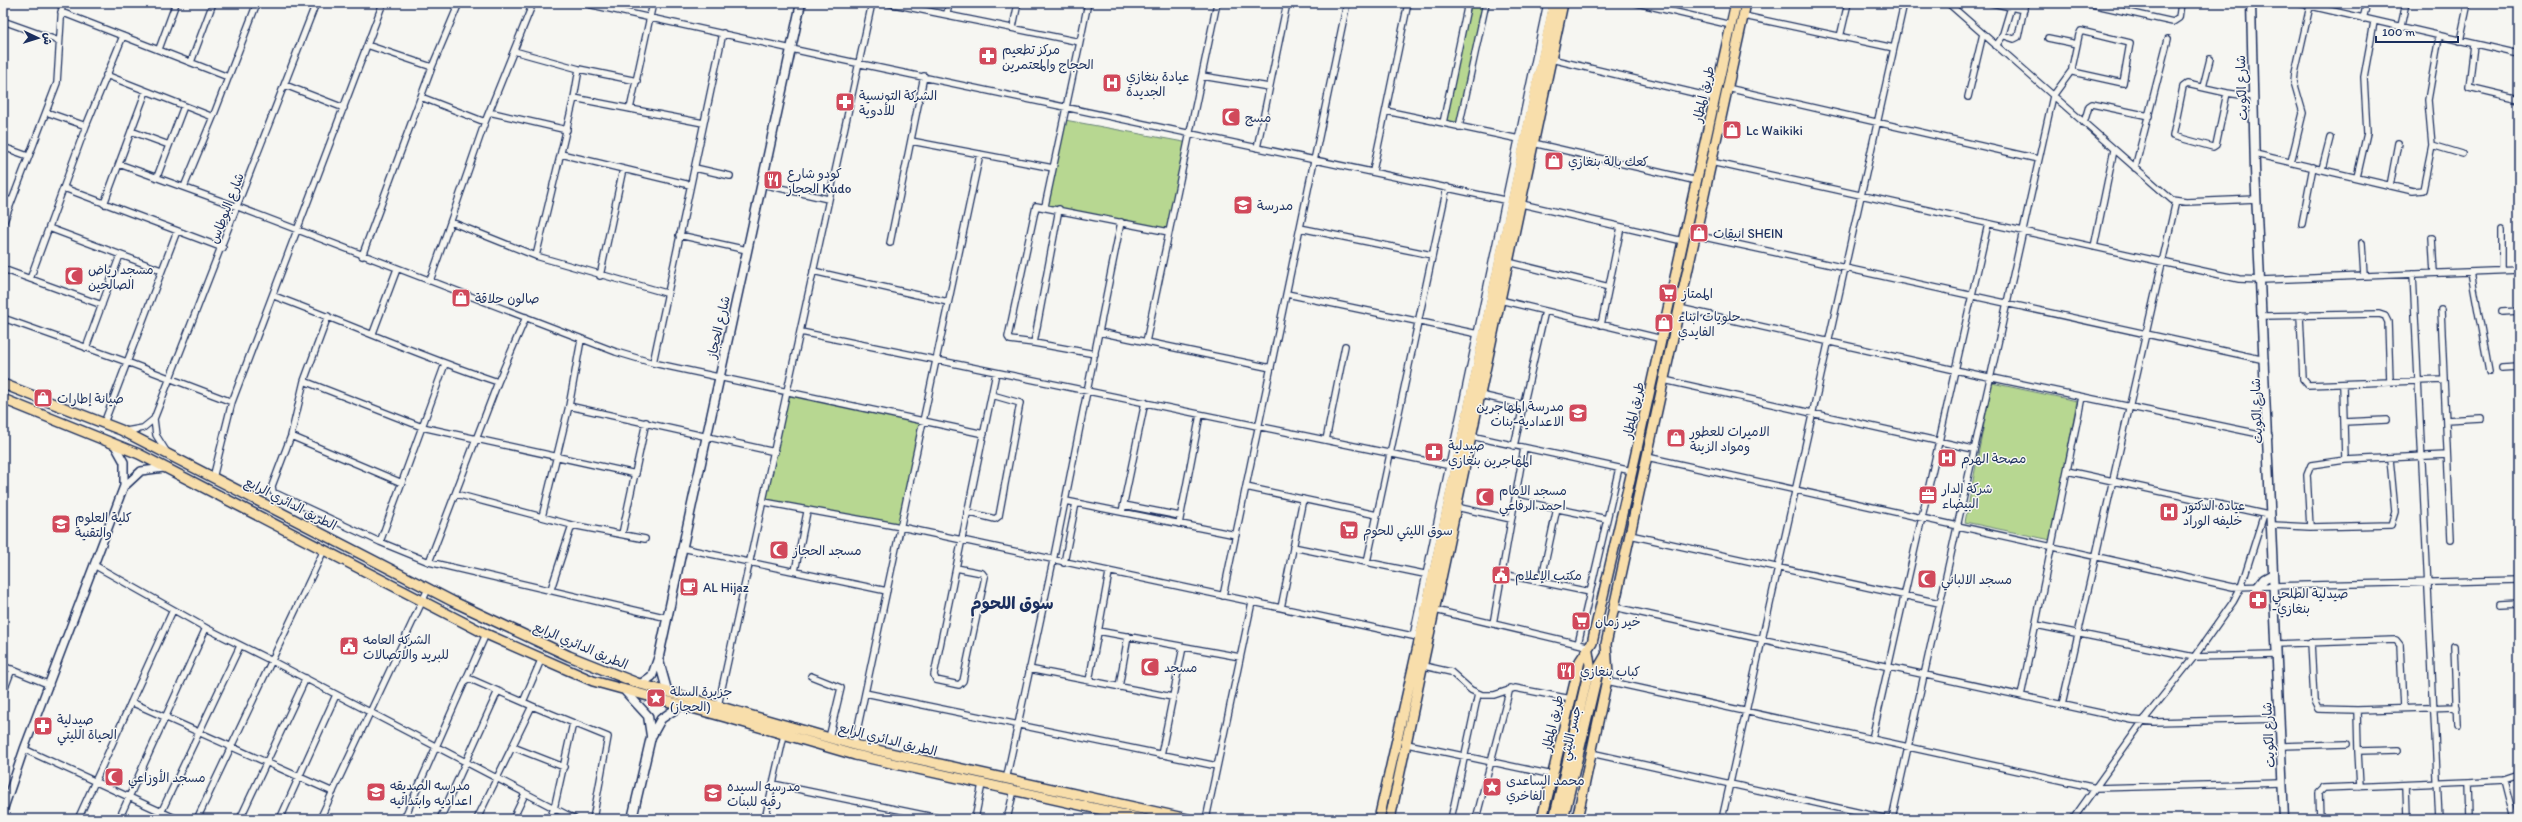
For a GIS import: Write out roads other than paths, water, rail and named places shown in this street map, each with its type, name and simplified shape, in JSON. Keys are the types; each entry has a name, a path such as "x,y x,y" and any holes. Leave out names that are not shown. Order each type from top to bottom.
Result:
{"main road":[{"name":"شارع الحجاز","path":"641,684 652,676 659,656 668,618 719,376 801,3"},
{"path":"1379,819 1421,638 1429,575 1480,334 1512,201 1554,3"},
{"path":"1525,141 1551,59 1563,3"},
{"name":"طريق المطار","path":"1542,819 1580,661 1589,650 1632,471 1736,3"},
{"name":"طريق المطار","path":"1577,819 1609,670 1606,655 1606,644 1746,3"},
{"name":"شارع الكويت","path":"2251,3 2255,154 2269,436 2269,518 2274,587 2284,819"},
{"path":"1390,819 1424,666 1421,638 1435,610 1508,262 1512,201"},
{"name":"الطريق الدائري الرابع","path":"3,384 122,430 428,589 569,656 641,684 667,690 854,745 1188,819"},
{"name":"الطريق الدائري الرابع","path":"3,399 111,442 486,634 542,660 593,681 626,692 719,715 855,755 1143,819"},
{"path":"2257,588 2264,579 2273,574"},
{"name":"جسر الليثي","path":"1554,819 1590,665 1589,650"},
{"name":"جسر الليثي","path":"1563,819 1599,667 1606,655"},
{"name":"شارع الحجاز","path":"659,656 660,672 667,690"},
{"path":"626,692 648,716 651,737"},
{"path":"632,819 651,737 661,719 680,706"}],"street":[{"path":"3,224 57,83 62,3"},
{"path":"159,49 176,3"},
{"path":"191,62 213,3"},
{"path":"184,187 257,3"},
{"name":"شارع البوطاس","path":"154,419 238,207 316,3"},
{"path":"213,478 232,402 274,296 383,3"},
{"path":"430,281 488,112 533,3"},
{"path":"583,3 1190,134 1512,201 1683,241"},
{"path":"630,110 653,3"},
{"path":"718,706 775,452 828,199 872,3"},
{"path":"888,3 1013,27 1080,42"},
{"path":"947,14 949,3"},
{"path":"1013,27 1018,3"},
{"path":"1045,206 1088,3"},
{"path":"1146,342 1217,3"},
{"path":"1257,148 1287,3"},
{"path":"1223,596 1347,3"},
{"path":"1373,171 1408,3"},
{"path":"1443,123 1468,3"},
{"path":"1459,127 1486,3"},
{"path":"1512,201 1525,141 1547,3"},
{"path":"1637,3 1731,25"},
{"path":"1840,37 1848,3"},
{"path":"1722,819 1904,3"},
{"path":"1948,3 2114,150 2176,201 2257,200"},
{"path":"1992,3 2024,10"},
{"path":"2002,35 2014,39 2018,37 2026,3"},
{"path":"2088,3 2173,22 2179,18 2181,3"},
{"path":"2298,3 2310,6 2324,6 2374,22 2400,26 2440,37 2518,54 2519,47"},
{"path":"2363,19 2367,3"},
{"path":"2400,26 2406,3"},
{"path":"2460,41 2468,3"},
{"path":"362,256 432,67 457,5"},
{"path":"2291,162 2303,114 2294,82 2295,73 2310,6"},
{"path":"1996,46 2002,35 2011,7"},
{"path":"61,12 228,77"},
{"path":"1744,16 1894,48"},
{"path":"3,21 59,41"},
{"path":"2357,177 2367,134 2364,77 2374,22"},
{"path":"1892,819 1989,377 2053,96 2072,70 2080,32 2084,31 2127,40 2130,45 2124,81 2121,84 2075,74 2072,70"},
{"path":"653,363 666,293 695,168 703,123 723,33"},
{"path":"1968,97 1983,34"},
{"path":"30,279 86,126 123,36"},
{"path":"2255,154 2413,191 2423,190 2432,145 2428,100 2440,37"},
{"path":"2048,38 2077,44"},
{"path":"2135,168 2168,39"},
{"path":"367,45 432,67"},
{"path":"2474,45 2469,87 2519,99"},
{"path":"514,51 579,69 637,82"},
{"path":"1551,59 1715,98"},
{"path":"2204,87 2210,59"},
{"path":"536,256 574,98 579,69"},
{"path":"106,75 213,117"},
{"path":"890,243 924,76"},
{"path":"1202,76 1269,87"},
{"path":"2227,93 2216,145 2212,147 2174,138 2172,133 2184,87 2187,84 2227,93 2254,97"},
{"path":"285,85 344,108"},
{"path":"1727,88 2038,159"},
{"path":"104,204 146,91"},
{"path":"421,97 485,122"},
{"path":"574,98 703,123"},
{"path":"2084,123 2089,106 2092,104 2149,116"},
{"path":"157,178 184,106"},
{"path":"1386,111 1525,141 1697,181"},
{"path":"46,112 86,126"},
{"path":"488,112 566,130"},
{"path":"131,131 169,145"},
{"path":"2322,169 2330,138"},
{"path":"911,141 1053,168"},
{"path":"2390,186 2398,142"},
{"path":"2432,145 2462,154"},
{"path":"3,146 28,156"},
{"path":"2094,247 2114,150"},
{"path":"561,154 690,185"},
{"path":"854,745 980,154"},
{"path":"1711,162 2239,279 2261,280 2519,270"},
{"path":"119,164 238,207 362,256 526,317 581,340 653,363 984,434"},
{"path":"695,168 730,176"},
{"path":"2302,224 2313,168"},
{"path":"600,276 623,169"},
{"path":"762,184 828,199"},
{"path":"1367,562 1447,187"},
{"path":"64,188 222,248"},
{"path":"3,198 11,201"},
{"path":"2062,705 2176,201"},
{"path":"1095,354 1012,340 1008,337 1034,209 1038,205 1045,206 1169,232"},
{"path":"1034,344 1059,209"},
{"path":"451,222 536,256 600,276 666,293"},
{"path":"1004,788 1066,501 1121,222"},
{"path":"1872,739 1988,224"},
{"path":"1601,325 1621,227"},
{"path":"49,228 161,270"},
{"path":"1300,228 1432,255"},
{"path":"2502,230 2502,270"},
{"path":"104,423 177,231"},
{"path":"679,235 747,250"},
{"path":"1695,235 2265,360"},
{"path":"2432,238 2434,273"},
{"path":"2362,242 2364,276"},
{"path":"86,348 120,255"},
{"path":"1508,262 1609,287"},
{"path":"3,269 102,304"},
{"path":"373,333 397,269"},
{"path":"813,271 948,302"},
{"path":"2471,272 2489,372"},
{"path":"2413,274 2437,783 2440,819"},
{"path":"1286,294 1480,334"},
{"path":"274,296 373,333 445,364 498,382"},
{"path":"1500,300 1662,339"},
{"path":"1679,308 1829,340 1955,370 2269,436"},
{"path":"2441,310 2451,539"},
{"path":"2502,312 2519,311"},
{"path":"1514,446 1545,312"},
{"path":"2263,316 2381,314 2385,316 2388,322 2390,382"},
{"path":"2300,315 2304,381 2308,385 2343,385 2444,380"},
{"path":"328,316 304,381 291,436 272,486 273,492 380,542 429,562 551,589 668,618"},
{"path":"429,562 498,382 526,317"},
{"path":"3,318 127,362 232,402"},
{"path":"800,332 1452,466"},
{"path":"1099,332 1271,368"},
{"path":"542,517 569,406 581,340"},
{"path":"1326,440 1345,346"},
{"path":"380,542 445,364"},
{"path":"2502,368 2519,367"},
{"path":"956,568 982,573 985,577 963,681 959,685 936,680 934,675 996,373"},
{"path":"1664,380 1973,449"},
{"path":"304,381 422,427 636,474"},
{"path":"2343,385 2345,460"},
{"path":"1480,395 1524,405"},
{"path":"967,512 995,519 999,516 1020,403 992,396"},
{"path":"2021,696 2082,397"},
{"path":"1122,512 1145,402"},
{"path":"569,406 646,422 706,438 775,452"},
{"path":"1179,524 1200,415"},
{"path":"2446,420 2481,418"},
{"path":"122,430 138,430 154,419 156,435 170,455"},
{"path":"2344,422 2386,420"},
{"path":"622,534 646,422"},
{"path":"291,436 402,483"},
{"path":"1471,436 1632,471"},
{"path":"111,442 124,462 124,486"},
{"path":"1493,624 1524,448"},
{"path":"2310,527 2308,468 2314,464 2345,460 2390,459 2447,455"},
{"path":"1647,457 2241,588 2519,580"},
{"path":"2067,471 2310,527 2391,526 2395,512 2390,459"},
{"path":"3,809 24,749 50,685 124,486 129,479 141,471 164,468"},
{"path":"1578,644 1619,468"},
{"path":"1246,486 1377,515"},
{"path":"456,494 542,517 645,539"},
{"path":"1281,608 1303,499"},
{"path":"1515,500 1607,519"},
{"path":"1066,501 1236,535"},
{"path":"764,502 807,512 901,527 1109,573 1421,638"},
{"path":"1064,563 1076,503"},
{"path":"1124,505 1180,516"},
{"path":"1456,507 1511,520"},
{"path":"1541,582 1557,508"},
{"path":"795,571 807,512"},
{"path":"2073,819 2143,721 2194,657 2233,602 2241,588 2269,518"},
{"path":"551,589 572,524"},
{"path":"1630,535 1939,603"},
{"path":"1294,547 1429,575"},
{"path":"682,548 751,561 887,591"},
{"path":"197,819 324,550"},
{"path":"94,565 240,646 306,678 370,714 575,819"},
{"path":"1089,681 1109,573"},
{"path":"1502,574 1590,592"},
{"path":"320,819 428,589"},
{"path":"1206,819 1252,602"},
{"path":"2500,604 2519,603"},
{"path":"1614,607 2062,705 2143,721 2280,719"},
{"path":"78,819 173,610"},
{"path":"1435,610 1578,644 1589,650"},
{"path":"2036,624 2194,657 2276,655"},
{"path":"119,819 206,628"},
{"path":"1098,631 1240,658"},
{"path":"404,819 468,678 486,634"},
{"path":"1119,687 1128,636"},
{"path":"2276,644 2396,640 2400,645 2402,708"},
{"path":"2311,642 2315,706 2325,710 2457,707"},
{"path":"158,819 198,731 240,646"},
{"path":"2454,646 2457,725"},
{"path":"1161,754 1183,647"},
{"path":"523,702 542,660"},
{"path":"3,666 50,685"},
{"path":"1424,666 1451,672 1478,694 1490,696 1510,688 1571,699"},
{"path":"3,693 12,669"},
{"path":"1029,670 1172,697"},
{"path":"811,676 841,688 829,738"},
{"path":"240,819 306,678"},
{"path":"468,678 606,736 608,740 593,819"},
{"path":"1607,681 2096,788 2282,783"},
{"path":"1476,819 1510,688"},
{"path":"440,819 498,691"},
{"path":"865,693 1217,766"},
{"path":"1451,819 1478,694"},
{"path":"280,819 336,695"},
{"path":"131,702 166,716 333,792"},
{"path":"477,819 532,706"},
{"path":"2357,710 2360,787"},
{"path":"549,819 554,809 573,723"},
{"path":"765,819 784,734"},
{"path":"1407,744 1553,775"},
{"path":"2281,746 2347,744"},
{"path":"513,746 564,767"},
{"path":"24,749 177,819"},
{"path":"2358,751 2398,750"},
{"path":"1591,753 1888,819"},
{"path":"2320,819 2320,789 2504,780 2519,775"},
{"path":"2504,780 2514,819"},
{"path":"2469,782 2470,819"},
{"path":"773,784 943,819"},
{"path":"975,819 982,784"},
{"path":"2406,785 2407,819"},
{"path":"1007,819 1014,790"},
{"path":"513,819 525,794"}],"place":[{"name":"مركز تطعيم الحجاج والمعتمرين","path":"988,56"},
{"name":"عيادة بنغازي الجديدة","path":"1112,83"},
{"name":"الشركة التونسية للأدوية","path":"845,102"},
{"name":"مسج","path":"1231,117"},
{"name":"Lc Waikiki","path":"1732,130"},
{"name":"كعك بالة بنغازي","path":"1554,161"},
{"name":"كودو شارع الحجاز Kudo","path":"773,180"},
{"name":"مدرسة","path":"1243,205"},
{"name":"انيقات SHEIN","path":"1699,233"},
{"name":"مسجد رياض الصالحين","path":"74,276"},
{"name":"الممتاز","path":"1668,293"},
{"name":"صالون حلاقة","path":"461,298"},
{"name":"حلويات ابناء الفايدي","path":"1664,323"},
{"name":"صيانة إطارات","path":"43,398"},
{"name":"مدرسة المهاجرين الاعدادية-بنات","path":"1578,413"},
{"name":"الاميرات للعطور ومواد الزينة","path":"1676,438"},
{"name":"صيدلية المهاجرين بنغازي","path":"1434,452"},
{"name":"مصحة الهرم","path":"1947,458"},
{"name":"شركة الدار البيضاء","path":"1928,495"},
{"name":"مسجد الامام احمد الرفاعي","path":"1485,497"},
{"name":"عياده الدكتور خليفه الوراد","path":"2169,512"},
{"name":"كلية العلوم والتقنية","path":"61,524"},
{"name":"سوق الليثي للحوم","path":"1349,530"},
{"name":"مسجد الحجاز","path":"779,550"},
{"name":"مكتب الإعلام","path":"1501,575"},
{"name":"مسجد الالباني","path":"1927,579"},
{"name":"AL Hijaz","path":"689,587"},
{"name":"صيدلية الطلحي -بنغازي","path":"2258,600"},
{"name":"خير زمان","path":"1581,621"},
{"name":"الشركه العامه للبريد والاتصالات","path":"349,646"},
{"name":"مسجد","path":"1150,667"},
{"name":"كباب بنغازي","path":"1566,671"},
{"name":"جزيرة السلة (الحجاز)","path":"656,698"},
{"name":"صيدلية الحياة الليتي","path":"43,726"},
{"name":"مسجد الأوزاعي","path":"114,777"},
{"name":"محمد الساعدى الفاخري","path":"1492,787"},
{"name":"مدرسه الصديقه اعداديه وابتدائيه","path":"376,792"},
{"name":"مدرسه السيده رقيه للبنات","path":"713,793"}],"district":[{"name":"سوق اللحوم","path":"1012,603"}]}
